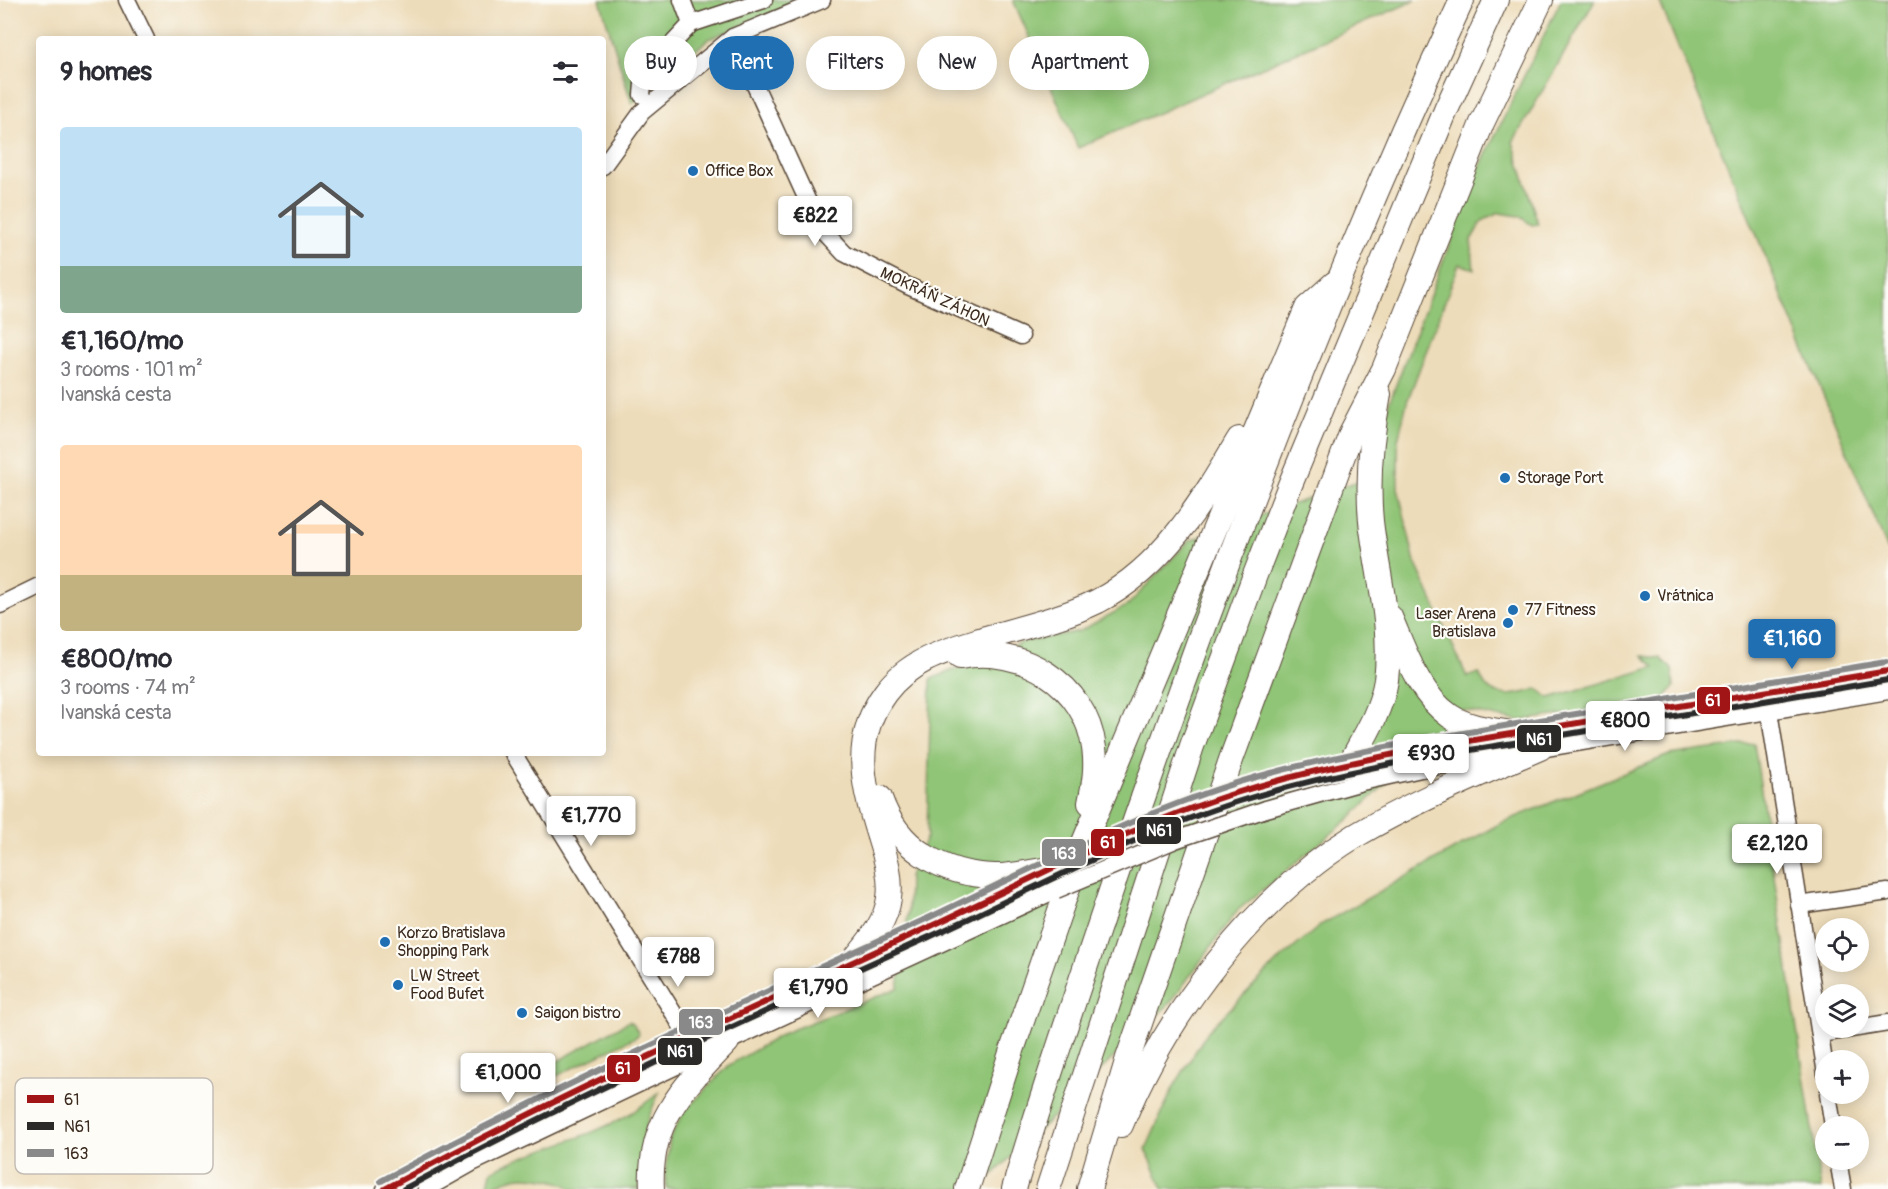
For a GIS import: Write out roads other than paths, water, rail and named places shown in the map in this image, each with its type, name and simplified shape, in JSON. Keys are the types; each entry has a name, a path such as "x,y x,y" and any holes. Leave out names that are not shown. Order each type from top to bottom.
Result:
{"highway":[{"path":"1014,1189 1088,961 1192,660 1247,511 1339,279 1462,0"},
{"path":"1048,1189 1192,746 1251,586 1290,485 1442,121 1496,0"},
{"path":"1089,1189 1128,1058 1270,650 1352,431 1384,369 1482,123 1541,0"},
{"path":"967,1189 1006,1067 1082,847 1307,308 1339,279"},
{"path":"1350,763 1374,719 1382,698 1387,662 1386,606 1371,521 1370,482 1372,432 1384,369"},
{"path":"854,960 874,935 890,898 888,868 864,785 862,762 864,741 873,714 886,692 904,673 1078,610 1117,590 1135,577 1162,551 1207,491 1276,378"},
{"path":"1386,606 1422,686 1436,704 1451,717 1477,727 1513,733"},
{"path":"1055,868 995,876 948,868 911,847 887,816 878,794 874,767 881,728 901,693 932,661 974,655 1010,657 1045,672 1069,693 1087,720 1096,761 1082,847"},
{"path":"1089,1189 1112,1148 1129,1106 1168,1033 1228,950 1278,895 1302,874 1364,831 1422,800 1540,748"},
{"path":"652,1189 653,1156 657,1139 671,1107 685,1087 727,1042"}],"street":[{"path":"127,0 145,36"},
{"path":"681,0 691,24"},
{"path":"642,95 644,74 691,24 764,0"},
{"path":"735,36 822,0"},
{"path":"606,162 637,116 709,57"},
{"name":"MOKRÁŇ ZÁHON","path":"757,90 819,226 844,253 908,286 1021,336"},
{"path":"0,605 36,587"},
{"path":"385,1189 442,1157 687,1036 1155,822 1233,794 1350,763 1513,733 1888,672"},
{"path":"426,1189 472,1163 922,951 1138,855 1266,809 1316,794 1421,769 1888,691"},
{"path":"1768,711 1815,1003"},
{"path":"515,756 699,1056"},
{"path":"1316,794 1334,781 1350,763"},
{"path":"1799,905 1888,892"},
{"path":"1869,1026 1888,1023"},
{"path":"1840,1170 1843,1189"}],"place":[{"name":"Office Box","path":"693,171"},
{"name":"Storage Port","path":"1505,478"},
{"name":"Vrátnica","path":"1645,596"},
{"name":"77 Fitness","path":"1513,610"},
{"name":"Laser Arena Bratislava","path":"1508,623"},
{"name":"Korzo Bratislava Shopping Park","path":"385,942"},
{"name":"LW Street Food Bufet","path":"398,985"},
{"name":"Saigon bistro","path":"522,1013"}]}
